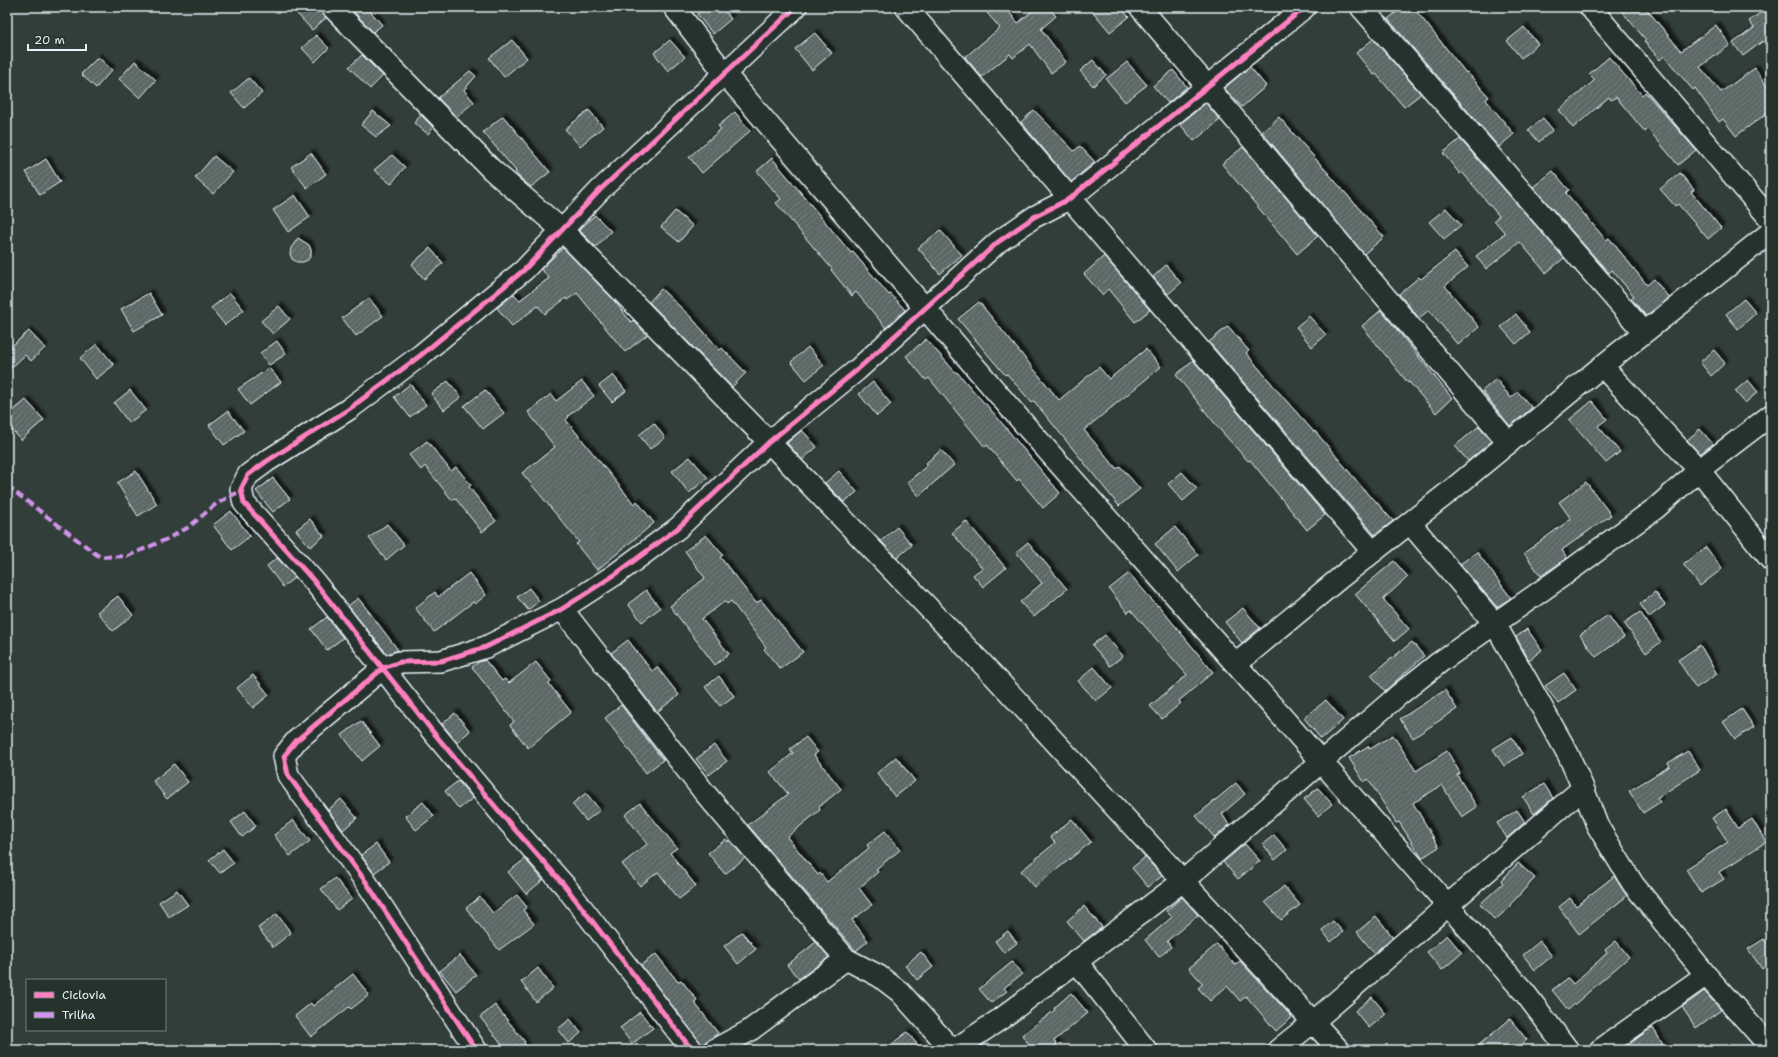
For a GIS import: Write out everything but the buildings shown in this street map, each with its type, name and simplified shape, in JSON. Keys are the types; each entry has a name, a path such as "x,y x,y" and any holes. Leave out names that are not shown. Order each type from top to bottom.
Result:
{"street":[{"path":"332,7 492,170 562,230 769,442 995,677 1339,1050"},
{"path":"674,7 725,74 1011,410 1525,993 1568,1050"},
{"path":"692,1050 565,886 504,817 438,738 313,580 244,503 241,489 248,475 349,409 421,355 524,270 601,189 796,7"},
{"path":"906,7 1373,552"},
{"path":"1140,7 1509,443"},
{"path":"476,1050 366,882 288,775 284,756 296,741 383,668 400,662 441,661 486,647 562,609 616,574 678,528 769,442 857,370 998,242 1034,217 1069,199 1305,7"},
{"path":"1361,7 1644,332"},
{"path":"1590,7 1771,220"},
{"path":"1236,664 1644,332 1771,232"},
{"path":"1602,366 1699,470 1771,560"},
{"path":"562,609 704,792 846,959 879,976 900,992 953,1050 1002,1018 1183,881 1434,667 1656,508 1699,470 1771,415"},
{"path":"1410,523 1495,624 1568,754 1597,825 1633,884 1706,974 1771,1048"},
{"path":"1278,1050 1313,1022 1447,904 1583,788"},
{"path":"714,1050 749,1031 846,959"},
{"path":"1076,961 1146,1050"},
{"path":"1600,1050 1706,974"}],"marked path":[{"path":"7,486 100,557 128,556 167,539 189,527 216,504 242,490"}],"cycle path":[{"path":"692,1050 565,886 504,817 433,732 313,580 244,503 241,489 248,475 267,461 349,409 421,355 524,270 601,189 796,7"},
{"path":"476,1050 366,882 288,775 284,756 296,741 383,668 400,662 441,661 486,647 562,609 616,574 678,528 769,442 857,370 998,242 1034,217 1069,199 1305,7"}]}
